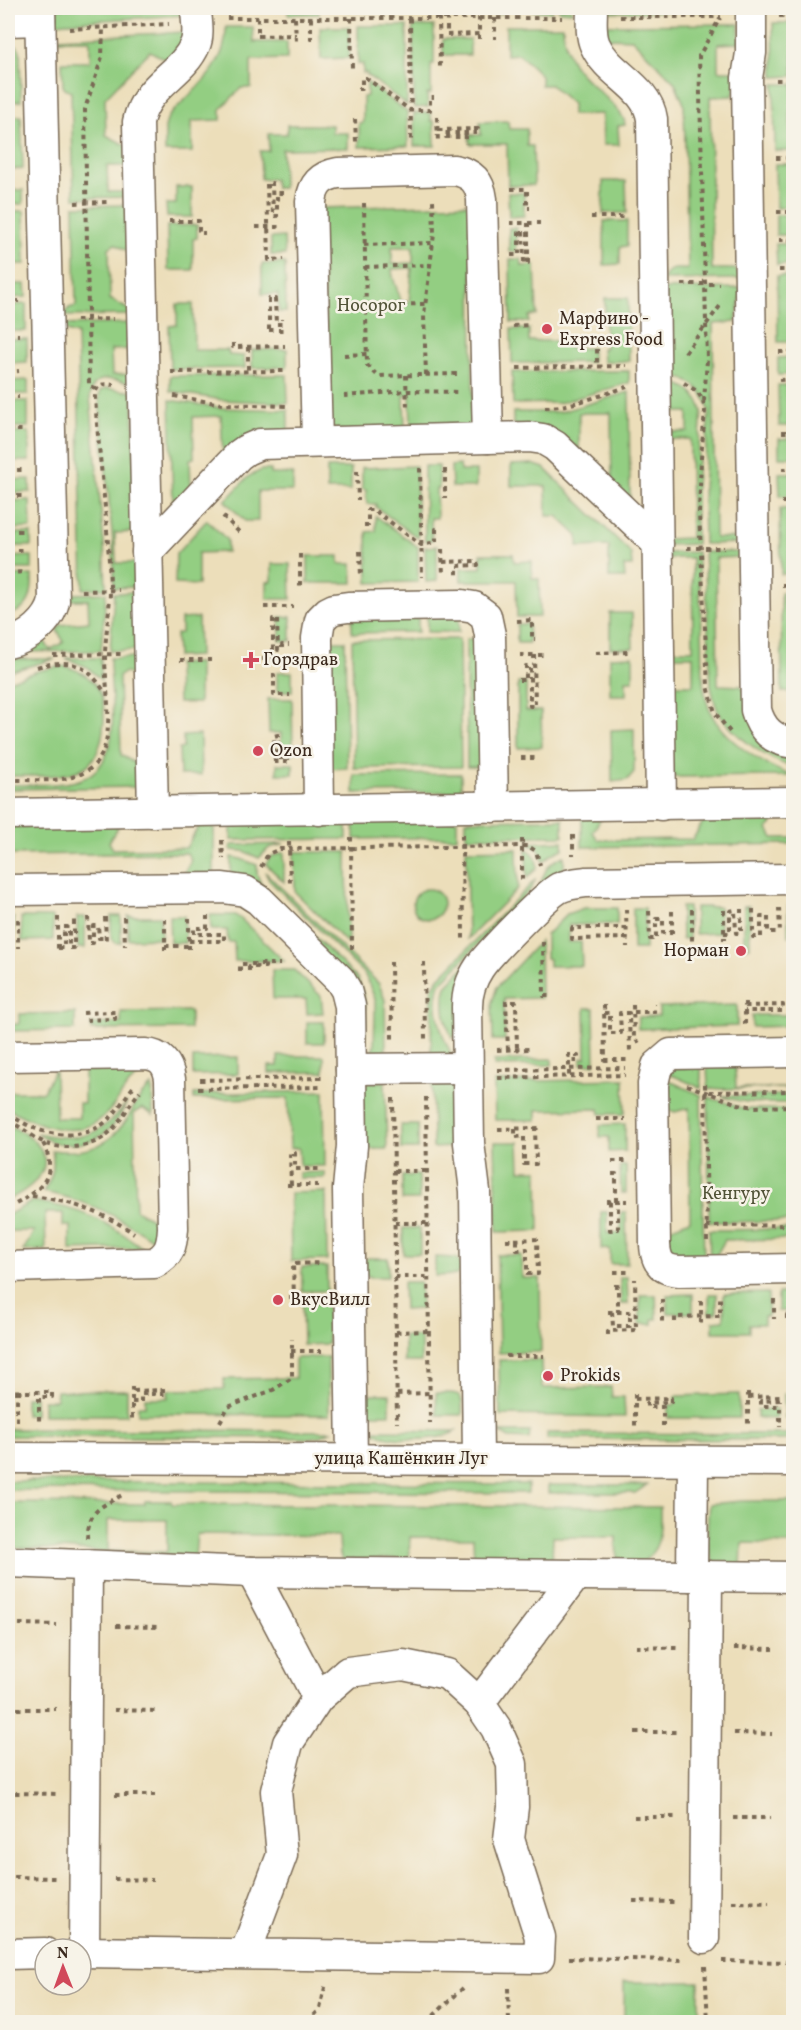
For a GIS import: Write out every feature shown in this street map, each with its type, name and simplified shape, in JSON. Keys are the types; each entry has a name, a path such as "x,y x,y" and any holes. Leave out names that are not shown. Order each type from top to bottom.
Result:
{"street":[{"path":"592,12 595,46 604,58 643,96 651,112 653,376 658,546 661,805"},
{"path":"751,12 751,57 747,78 743,284 754,547 756,710 762,726 768,733 781,741 794,743"},
{"path":"153,812 161,657 148,590 147,552 155,381 142,319 137,134 140,112 152,92 191,52 196,40 196,15"},
{"path":"8,21 40,21 54,592 52,608 46,620 22,638 8,643"},
{"path":"317,442 312,193 318,182 338,173 454,170 470,175 477,182 481,193 488,438"},
{"path":"147,552 246,450 260,444 529,437 547,441 658,546"},
{"path":"319,810 318,625 328,612 340,607 458,605 474,607 486,616 490,627 493,807"},
{"path":"8,814 794,802"},
{"path":"477,1459 474,1191 469,1143 475,1069 467,1001 474,977 484,962 557,889 568,884 794,879"},
{"path":"13,902 215,888 244,891 254,897 344,985 350,1006 340,1078 352,1146 348,1188 352,1458"},
{"path":"784,1279 707,1270 673,1271 662,1266 657,1259 636,1067 660,1061 671,1054 794,1052"},
{"path":"8,1056 150,1054 159,1057 166,1064 173,1228 171,1244 165,1257 154,1263 8,1267"},
{"path":"340,1078 393,1069 475,1069"},
{"name":"улица Кашёнкин Луг","path":"8,1458 794,1461"},
{"path":"693,1461 700,1576 719,1648 717,1902 704,1949"},
{"path":"8,1562 252,1572 794,1576"},
{"path":"82,1937 87,1565"},
{"path":"252,1572 318,1698"},
{"path":"479,1703 576,1575"},
{"path":"93,1952 539,1958 540,1936 509,1839 513,1807 512,1764 496,1728 479,1703 447,1674 403,1665 348,1672 318,1698 288,1743 276,1791 282,1855 245,1954"},
{"path":"8,1954 33,1953"}],"path":[{"path":"40,21 54,31 103,28 196,15 222,18 495,18 592,12 721,16 751,12 794,16"},
{"path":"721,16 699,56 706,360 703,401 705,411 699,486 700,548 709,696 715,713 733,734"},
{"path":"447,17 447,35 479,36 479,17"},
{"path":"258,18 258,36 296,35"},
{"path":"296,18 296,42"},
{"path":"310,18 311,42"},
{"path":"351,18 352,69"},
{"path":"410,18 411,149"},
{"path":"439,18 440,67"},
{"path":"495,18 495,39"},
{"path":"95,390 89,385 86,109 102,57 103,28"},
{"path":"358,89 362,89 362,78 366,78 410,110 430,110 430,97 434,97"},
{"path":"769,80 794,80"},
{"path":"437,117 438,138"},
{"path":"355,119 355,132"},
{"path":"438,130 478,129 478,133 446,134 446,137 466,137 466,148"},
{"path":"770,158 794,158"},
{"path":"504,189 527,189 527,208 530,208"},
{"path":"426,375 426,304 433,243 432,191"},
{"path":"363,193 367,365 378,376 426,375 487,380 597,366 683,382 691,387 703,401"},
{"path":"44,206 139,201"},
{"path":"591,217 631,217"},
{"path":"162,221 199,220 199,233 205,233"},
{"path":"519,223 540,223"},
{"path":"484,256 519,255 519,231 523,231 524,264 528,263 528,223"},
{"path":"256,227 276,227"},
{"path":"268,239 269,260 288,259"},
{"path":"771,240 794,240"},
{"path":"364,245 433,243"},
{"path":"365,267 430,265"},
{"path":"654,285 743,284"},
{"path":"542,407 574,404 637,384 653,376 670,375 704,328 743,284"},
{"path":"279,330 269,330 269,299 275,299 276,324 282,324 282,317 314,317"},
{"path":"366,305 426,304"},
{"path":"47,320 142,319"},
{"path":"524,326 531,325"},
{"path":"572,338 572,345 597,344 597,366"},
{"path":"233,343 233,347 290,346"},
{"path":"248,347 248,371"},
{"path":"8,780 61,779 78,776 91,768 101,757 106,743 105,654 110,590 109,543 96,422 95,390 99,385 105,383 155,381 248,371 290,371"},
{"path":"155,381 192,400 222,404 288,406 368,393 438,390 468,393 487,380"},
{"path":"420,440 422,585"},
{"path":"445,462 445,498"},
{"path":"357,464 358,500"},
{"path":"364,525 368,525 368,510 374,510 421,545 436,542 436,529 440,529"},
{"path":"229,523 239,532"},
{"path":"658,546 754,547"},
{"path":"442,549 443,568"},
{"path":"360,551 361,564"},
{"path":"300,554 300,587"},
{"path":"443,562 477,561 478,565 457,566 458,605"},
{"path":"54,592 148,590"},
{"path":"264,607 293,607"},
{"path":"262,659 276,659 273,619 278,619 278,650 282,650 282,645 317,644"},
{"path":"513,621 532,620 532,639 535,639"},
{"path":"596,653 637,652"},
{"path":"51,655 105,654 211,660"},
{"path":"527,655 546,655"},
{"path":"491,680 526,680 526,666 530,666 530,706 535,706 534,655"},
{"path":"27,670 49,664 69,663 90,673 106,693"},
{"path":"272,675 274,675 274,695 295,694"},
{"path":"528,758 536,758"},
{"path":"273,762 284,762"},
{"path":"461,808 463,948"},
{"path":"351,809 352,952"},
{"path":"165,912 165,948 224,941 224,934 195,934 194,928 207,928 215,888 222,811"},
{"path":"522,839 523,888"},
{"path":"289,842 290,892"},
{"path":"261,873 261,864 268,854 289,848 522,846"},
{"path":"13,902 18,948"},
{"path":"692,903 692,941"},
{"path":"724,933 730,933 730,910 735,910 735,933 741,933 741,903"},
{"path":"753,903 753,938 761,937 761,917 768,917 768,932 780,933 780,921"},
{"path":"649,904 650,939 656,939 656,919 663,919 663,933 672,935 672,922"},
{"path":"124,912 125,946"},
{"path":"189,912 189,945"},
{"path":"58,913 58,950 64,948 64,927 69,927 69,948 74,948 74,913"},
{"path":"88,913 88,943 93,942 93,926 98,926 99,938 106,940 105,931"},
{"path":"724,922 724,940"},
{"path":"627,938 572,939 572,928 627,929 627,938 627,947"},
{"path":"543,933 544,996 550,996"},
{"path":"391,962 397,1423"},
{"path":"424,962 430,1423"},
{"path":"240,971 240,964 284,964"},
{"path":"249,970 249,967 265,967 265,964"},
{"path":"544,970 546,970 547,989 550,989"},
{"path":"517,1050 516,1002 506,1002 508,1050 517,1050 531,1049"},
{"path":"634,1012 654,1012 654,1004"},
{"path":"604,1005 604,1060 666,1076 705,1093 745,1106 794,1106"},
{"path":"633,1005 634,1038 642,1046"},
{"path":"783,1005 783,1011 745,1007 783,1005"},
{"path":"83,1020 115,1019 115,1012 82,1011 83,1027"},
{"path":"604,1013 610,1013 610,1033 621,1033 621,1013 629,1012 636,1067"},
{"path":"8,1014 12,1014 13,1021 8,1021"},
{"path":"569,1053 569,1056 578,1056 578,1060 569,1061 569,1077"},
{"path":"704,1053 707,1270"},
{"path":"475,1069 636,1067"},
{"path":"475,1069 569,1077 636,1067"},
{"path":"8,1114 39,1130 63,1134 81,1133 90,1131 105,1122 134,1086 150,1076 168,1084 340,1078"},
{"path":"8,1121 53,1146 83,1146 103,1139 168,1084 185,1080 340,1078"},
{"path":"705,1093 794,1091"},
{"path":"596,1119 630,1119"},
{"path":"492,1129 537,1128 536,1164 524,1164 524,1136 515,1137 515,1129"},
{"path":"8,1208 32,1196 40,1188 49,1170 47,1151 43,1142"},
{"path":"320,1185 289,1185 290,1153 295,1153 296,1169 331,1168"},
{"path":"612,1161 618,1161"},
{"path":"394,1171 427,1171"},
{"path":"612,1174 616,1174 613,1201 610,1230 618,1229 613,1201"},
{"path":"32,1196 61,1200 97,1212 127,1228 165,1257"},
{"path":"395,1223 428,1223"},
{"path":"706,1226 794,1225"},
{"path":"505,1240 539,1239 538,1274 527,1274 527,1249 517,1250 517,1240"},
{"path":"322,1297 291,1298 293,1264 332,1263"},
{"path":"608,1335 608,1331 636,1330 636,1271 614,1272"},
{"path":"395,1277 428,1277"},
{"path":"774,1319 784,1279"},
{"path":"614,1286 618,1286 618,1312"},
{"path":"662,1288 662,1322"},
{"path":"701,1310 701,1327"},
{"path":"630,1312 630,1326 613,1326 610,1312 630,1312 635,1312"},
{"path":"787,1319 787,1315 794,1315"},
{"path":"675,1322 675,1317 701,1316"},
{"path":"627,1330 627,1337"},
{"path":"396,1332 429,1331"},
{"path":"220,1422 228,1407 273,1390 292,1378 292,1339"},
{"path":"291,1351 333,1350"},
{"path":"504,1356 544,1356"},
{"path":"132,1402 141,1402 141,1395 165,1394 165,1390 132,1389 132,1402 132,1422"},
{"path":"17,1421 17,1391 52,1392 52,1396 39,1397 39,1421"},
{"path":"397,1394 430,1393"},
{"path":"748,1427 748,1394 780,1396 780,1400 761,1401 761,1406 780,1406 780,1427"},
{"path":"635,1426 635,1396 671,1398 671,1402 647,1402 647,1407 663,1407 663,1426"},
{"path":"87,1565 88,1521 100,1508 122,1496"},
{"path":"636,1647 773,1649"},
{"path":"635,1732 772,1734"},
{"path":"634,1817 771,1818"},
{"path":"633,1901 769,1903"},
{"path":"539,1958 704,1949 794,1962"},
{"path":"704,1949 708,2022"},
{"path":"308,2022 320,2009 333,1955"}],"green space":[{"path":"58,8 184,8 186,15 54,23"},
{"path":"288,8 319,8 319,14 288,14"},
{"path":"348,8 445,8 445,11 348,11"},
{"path":"473,8 502,8 502,14 473,14"},
{"path":"531,8 552,8 552,12 531,11"},
{"path":"558,8 571,8 572,12 559,11"},
{"path":"603,8 736,8 738,11 602,12"},
{"path":"773,23 793,23 793,76 774,77"},
{"path":"739,24 739,43 718,44 718,71 739,71 733,96 710,97 712,269 735,269 742,279 664,280 670,270 688,269 684,104 675,83 632,39 608,38 602,25"},
{"path":"358,26 407,26 407,105 367,73 363,73 363,64 358,64"},
{"path":"413,26 434,26 434,64 431,64 431,94 427,94 428,107 414,108"},
{"path":"506,26 563,26 565,43 577,69 624,119 625,125 618,126 619,145 603,145 602,114 572,115 572,104 551,85 541,85 541,75 519,54 506,55"},
{"path":"226,27 253,27 254,42 287,42 287,59 251,60 251,88 241,88 221,109 221,120 192,121 192,152 165,152 165,127 168,117 215,66 225,42"},
{"path":"320,27 349,27 349,58 321,59"},
{"path":"186,32 186,38 168,61 150,51 105,98 106,135 127,146 127,166 107,166 108,192 128,192 128,197 74,198 71,92 63,86 62,62 90,62 90,40 59,40 59,38"},
{"path":"443,39 470,39 470,55 443,55"},
{"path":"8,44 16,45 20,50 21,101 8,102"},
{"path":"367,82 407,112 408,146 359,147 359,123 363,123 363,97 367,96"},
{"path":"774,84 793,84 793,110 790,110 791,151 775,151"},
{"path":"414,113 431,113 431,121 434,121 435,146 414,146"},
{"path":"8,116 21,116 23,169 8,169"},
{"path":"508,121 509,129 527,129 527,146 533,146 534,185 508,186 507,144 470,144 469,135 481,135 480,122"},
{"path":"287,125 332,125 332,133 348,133 348,148 282,149 283,188 275,188 274,179 261,179 260,151 269,151 268,134 287,134"},
{"path":"775,164 793,164 793,207 776,208"},
{"path":"603,181 626,181 627,213 603,213"},
{"path":"176,187 192,187 192,217 167,217 166,204 176,204"},
{"path":"8,190 23,190 23,204 8,204"},
{"path":"508,193 524,193 524,216 509,217"},
{"name":"Носорог","path":"472,204 473,423 467,427 411,430 410,395 404,396 405,430 343,431 330,427 320,208","holes":["392,247 413,247 413,263 392,264","412,268 409,302 401,302 392,269"]},
{"path":"128,205 129,252 115,244 109,248 110,299 131,311 131,315 62,316 69,308 76,306 74,206"},
{"path":"8,211 24,211 25,264 8,264"},
{"path":"776,215 793,215 793,235 776,235"},
{"path":"604,221 627,221 627,246 620,247 620,264 604,265"},
{"path":"197,225 197,238 193,239 193,270 168,270 167,226"},
{"path":"509,228 516,228 516,252 509,252"},
{"path":"284,237 285,255 271,255 271,238"},
{"path":"776,244 793,244 793,264 777,265"},
{"path":"510,259 521,259 522,266 535,265 537,315 529,316 529,322 511,322"},
{"path":"285,263 286,312 279,312 278,294 262,294 262,264"},
{"path":"777,276 793,276 793,342 778,342"},
{"path":"8,284 25,284 26,297 8,298"},
{"path":"742,288 736,322 713,324 715,538 735,538 745,543 704,544 703,486 709,411 704,397 696,387 684,379 670,375 664,289"},
{"path":"605,298 628,298 629,361 603,362"},
{"path":"26,304 26,331 8,331 8,305"},
{"path":"177,304 193,304 194,350 228,350 229,355 244,356 245,368 170,369 169,326 177,325"},
{"path":"131,323 132,349 111,350 112,375 132,374 132,383 112,379 100,380 95,383 90,397 106,588 83,589 77,334 67,331 62,325"},
{"path":"511,329 529,329 529,341 568,341 568,348 592,348 592,362 512,363"},
{"path":"8,339 27,339 27,362 8,363"},
{"path":"287,349 287,367 252,368 252,350"},
{"path":"793,357 793,374 778,375 778,358"},
{"path":"629,371 629,383 559,403 513,404 512,372"},
{"path":"287,375 288,403 222,400 170,391 170,376"},
{"path":"28,380 28,394 8,394 8,381"},
{"path":"670,382 690,391 698,400 702,411 696,485 696,544 667,545 667,539 691,538 690,439 666,439 666,432 688,432 688,412 666,412"},
{"path":"778,385 793,385 793,426 779,426"},
{"path":"106,388 133,392 136,532 115,533 116,563 137,563 137,587 114,588 113,543 99,397 100,391"},
{"path":"629,392 630,498 612,487 611,413 579,413 579,450 513,424 513,412 560,412"},
{"path":"170,400 221,408 288,410 288,430 223,457 221,416 193,417 194,458 190,459 191,492 173,504"},
{"path":"8,401 28,401 28,427 8,427"},
{"path":"29,432 29,461 8,461 8,433"},
{"path":"793,438 793,457 779,457 779,439"},
{"path":"532,464 544,468 628,550 631,554 632,566 624,566 625,578 609,578 609,546 578,547 578,536 557,516 547,516 546,486 511,486 511,465"},
{"path":"460,465 461,471 476,471 476,487 452,487 451,466"},
{"path":"416,466 418,538 376,507 376,504 367,504 366,490 362,489 362,468"},
{"path":"424,466 439,466 439,488 436,488 437,518 431,518 432,540 425,541"},
{"path":"327,468 351,468 351,490 327,490"},
{"path":"262,470 271,470 271,474 293,474 293,491 258,491 258,521 245,521 225,501 249,476"},
{"path":"779,473 793,473 793,496 780,496"},
{"path":"30,479 30,492 8,493 8,480"},
{"path":"30,500 31,528 8,529 8,501"},
{"path":"780,509 793,509 793,574 781,574"},
{"path":"376,516 418,547 418,582 368,583 367,532 376,531"},
{"path":"207,520 227,540 227,552 198,553 198,585 175,584 176,554"},
{"path":"8,533 31,533 31,546 8,546"},
{"path":"437,546 437,581 426,582 425,547"},
{"path":"697,552 702,621 703,683 711,713 735,743 770,766 793,776 672,777 669,685 693,685 693,656 669,656 669,650 693,650 692,558 667,558 667,553"},
{"path":"704,552 745,552 740,557 716,558 718,685 741,686 793,751 793,767 773,759 752,746 733,730 717,710 711,686"},
{"path":"481,554 513,554 514,562 532,561 532,578 539,579 540,617 517,617 516,581 461,581 461,568 481,568"},
{"path":"32,556 32,569 8,569 8,557"},
{"path":"308,556 339,556 339,564 352,564 353,583 308,583"},
{"path":"272,564 290,564 291,599 267,599 267,582 272,581"},
{"path":"32,575 29,601 15,613 8,615 8,576"},
{"path":"137,592 139,650 110,651 114,593"},
{"path":"106,593 101,651 8,652 41,636 50,650 64,642 57,630 60,625 89,622 88,600 68,600 68,594"},
{"path":"781,593 793,593 793,692 782,692"},
{"path":"610,613 632,613 633,648 610,648"},
{"path":"280,617 291,617 291,641 280,641"},
{"path":"418,617 418,632 352,633 352,618"},
{"path":"427,617 459,617 459,632 427,632"},
{"path":"198,618 199,656 177,657 176,634 181,633 181,619"},
{"path":"517,624 528,624 529,643 517,643"},
{"path":"459,639 461,767 354,768 352,640"},
{"path":"466,639 480,639 482,767 467,767"},
{"path":"326,641 345,641 347,768 328,769"},
{"path":"633,656 633,680 626,680 626,695 610,695 610,657"},
{"path":"139,657 140,680 125,672 119,676 121,755 141,767 139,787 8,789 8,785 72,782 90,775 102,763 109,748 112,730 110,658"},
{"path":"65,658 101,658 101,680 87,667"},
{"path":"8,659 55,659 8,672"},
{"path":"199,663 199,703 178,703 177,664"},
{"path":"61,666 82,674 99,690 104,708 104,720 97,753 85,767 67,774 8,776 8,681"},
{"path":"277,672 292,672 292,691 277,691"},
{"path":"518,683 526,683 526,711 541,711 542,747 518,748"},
{"path":"268,699 292,699 293,754 281,754 281,733 269,733"},
{"path":"634,729 634,772 627,780 612,782 611,730"},
{"path":"200,735 201,775 180,775 179,749 183,748 183,736"},
{"path":"277,764 293,764 293,774 277,774"},
{"path":"461,774 461,792 354,793 354,775"},
{"path":"776,816 768,829 773,838 793,838 793,844 582,847 582,818 601,818 593,832 598,840 693,839 706,817"},
{"path":"563,819 563,836 466,837 466,820"},
{"path":"457,820 457,837 354,839 354,821"},
{"path":"347,822 347,839 231,840 231,823"},
{"path":"214,823 214,879 181,879 191,860 187,853 8,855 8,826 119,825 109,842 113,849 186,848 200,824"},
{"path":"563,841 563,849 552,854 543,862 539,849 526,843"},
{"path":"284,844 269,848 259,858 243,851 231,850 231,845"},
{"path":"517,849 518,888 468,939 466,850"},
{"path":"526,849 533,854 537,865 537,868 527,878"},
{"path":"284,852 284,882 266,864 270,857"},
{"path":"294,852 347,852 348,944 295,892"},
{"path":"564,856 564,876 539,894 453,1039 445,1014 446,986 535,893 547,868"},
{"path":"231,857 257,865 257,874 261,884 358,979 366,1011 364,1043 359,1012 231,879"},
{"path":"265,872 379,984 385,1000 386,1057 369,1057 374,1046 375,999 365,975 269,880"},
{"path":"536,879 530,890 440,984 437,1011 444,1039 452,1055 431,1057 432,988 438,979"},
{"path":"428,889 439,893 443,904 439,915 428,919 417,915 413,904 417,893"},
{"path":"793,905 793,936 788,936 788,906"},
{"path":"744,906 749,906 750,947 744,948"},
{"path":"681,907 688,907 689,939 682,939"},
{"path":"695,907 719,907 720,933 695,934"},
{"path":"584,908 617,908 617,924 569,925 569,942 581,942 582,966 549,966 549,959 546,958 546,935 567,914"},
{"path":"633,908 645,908 645,949 633,949"},
{"path":"210,915 235,915 284,961 235,961 234,942 228,942 227,930 211,930"},
{"path":"111,916 121,916 121,943 116,943 111,939"},
{"path":"128,916 160,916 161,938 128,939"},
{"path":"169,916 184,916 185,943 170,943"},
{"path":"21,917 53,917 53,940 22,941"},
{"path":"77,917 85,917 85,948 78,948"},
{"path":"8,918 14,918 15,945 8,944"},
{"path":"540,941 541,998 504,999 505,1040 493,1040 492,1002 497,987"},
{"path":"272,970 294,970 321,996 323,1013 307,1014 306,999 273,999"},
{"path":"788,1004 793,1004 793,1026 752,1027 752,1015 788,1015"},
{"path":"737,1005 737,1026 638,1029 638,1017 659,1016 659,1007"},
{"path":"585,1008 594,1008 595,1064 581,1064 581,1058 586,1058"},
{"path":"190,1011 190,1029 91,1030 91,1024 121,1023 121,1012"},
{"path":"75,1013 75,1030 8,1031 8,1025 19,1024 19,1014"},
{"path":"307,1022 324,1022 324,1043 307,1043"},
{"path":"278,1056 324,1056 324,1072 269,1073 269,1066 278,1066"},
{"path":"238,1057 238,1074 193,1075 193,1058"},
{"path":"552,1059 552,1065 494,1066 494,1061"},
{"path":"701,1064 701,1088 667,1073 669,1070"},
{"path":"707,1064 735,1067 736,1088 793,1088 708,1089"},
{"path":"133,1068 146,1073 131,1082 102,1118 90,1125 77,1129 63,1129 36,1122 8,1109 8,1092 43,1092 55,1069 56,1118 79,1118 79,1103 84,1103 84,1069"},
{"path":"624,1079 625,1114 600,1114 599,1109 537,1110 537,1120 495,1120 494,1082"},
{"path":"665,1079 701,1095 704,1263 670,1256 667,1229 690,1220 689,1108 675,1112 667,1109"},
{"path":"432,1080 449,1081 454,1084 454,1147 433,1148"},
{"path":"385,1081 387,1149 366,1149 361,1090 367,1083"},
{"path":"152,1086 153,1115 142,1108 134,1113 136,1210 155,1221 153,1240 101,1210 74,1199 43,1192 52,1172 52,1150 76,1151 106,1141 122,1126 141,1096"},
{"path":"324,1091 325,1166 300,1166 299,1148 290,1148 288,1098 194,1099 194,1094"},
{"path":"793,1095 793,1103 748,1102 721,1096"},
{"name":"Кенгуру","path":"708,1097 745,1109 793,1109 793,1221 709,1222"},
{"path":"127,1102 111,1127 92,1140 63,1144 37,1133 65,1137 88,1134 108,1123"},
{"path":"625,1124 625,1151 609,1152 609,1137 600,1137 600,1125"},
{"path":"8,1125 36,1143 43,1153 44,1162 42,1172 35,1182 8,1200"},
{"path":"401,1125 418,1125 418,1149 401,1149"},
{"path":"495,1142 519,1142 520,1170 538,1170 539,1231 497,1232"},
{"path":"620,1166 626,1166 626,1193 621,1193"},
{"path":"325,1172 325,1178 299,1178 299,1173"},
{"path":"419,1175 419,1200 402,1200 402,1176"},
{"path":"326,1192 327,1260 291,1261 290,1193"},
{"path":"33,1201 79,1212 104,1222 143,1248 70,1250 70,1226 63,1226 63,1213 45,1213 46,1250 23,1251 34,1231 8,1231 8,1215"},
{"path":"601,1212 607,1212 607,1233 621,1233 621,1212 626,1212 627,1264 610,1264 610,1249 601,1249"},
{"path":"403,1228 420,1228 420,1254 403,1254"},
{"path":"793,1229 793,1239 725,1240 710,1263 709,1230"},
{"path":"497,1255 521,1255 522,1278 540,1278 541,1352 499,1353"},
{"path":"435,1257 456,1258 460,1262 461,1271 456,1275 435,1276"},
{"path":"368,1258 388,1258 388,1277 365,1275 363,1262"},
{"path":"302,1267 327,1267 327,1291 302,1291"},
{"path":"620,1277 627,1277 628,1304 621,1304"},
{"path":"403,1282 420,1282 421,1309 404,1310"},
{"path":"768,1293 768,1316 764,1316 764,1324 749,1324 749,1332 713,1332 713,1321 724,1320 724,1294"},
{"path":"778,1293 793,1293 793,1311 778,1311"},
{"path":"693,1294 693,1313 668,1313 667,1295"},
{"path":"709,1294 717,1294 717,1313 709,1313"},
{"path":"640,1295 656,1295 657,1319 653,1319 653,1324 640,1324"},
{"path":"327,1303 328,1344 303,1345 302,1304"},
{"path":"404,1336 421,1337 421,1362 404,1362"},
{"path":"328,1357 329,1415 138,1414 138,1406 145,1406 145,1398 168,1398 168,1390 224,1389 224,1379 295,1378 295,1358"},
{"path":"499,1360 541,1360 542,1388 611,1387 612,1397 624,1397 625,1417 500,1415"},
{"path":"127,1390 127,1415 43,1415 43,1400 56,1400 57,1391"},
{"path":"436,1393 458,1395 462,1401 462,1415 437,1415"},
{"path":"390,1394 390,1414 365,1414 366,1396"},
{"path":"739,1394 739,1418 668,1418 668,1405 675,1405 675,1396"},
{"path":"784,1394 793,1394 793,1419 785,1418"},
{"path":"25,1397 35,1397 35,1415 25,1415"},
{"path":"776,1409 776,1419 757,1418 757,1410"},
{"path":"8,1429 332,1431 321,1436 307,1438 8,1436"},
{"path":"371,1430 456,1431 438,1437 413,1439 388,1437"},
{"path":"499,1432 530,1432 529,1439 509,1438"},
{"path":"547,1433 793,1434 794,1440 547,1439"},
{"path":"8,1481 528,1484 528,1493 8,1490"},
{"path":"548,1485 647,1485 635,1493 548,1493"},
{"path":"145,1501 171,1501 172,1504 660,1507 660,1531 657,1545 641,1563 617,1561 616,1537 553,1537 552,1560 474,1559 473,1538 410,1537 409,1558 342,1560 339,1536 197,1534 195,1556 8,1548 8,1503 145,1504","holes":["108,1520 167,1520 167,1552 108,1551"]},
{"path":"742,1501 793,1501 793,1544 742,1543 741,1568 714,1563 708,1542 709,1504"},
{"path":"624,1982 699,1982 699,2022 624,2022"}],"place":[{"name":"Марфино - Express Food","path":"547,329"},
{"name":"Горздрав","path":"251,660"},
{"name":"Ozon","path":"258,751"},
{"name":"Норман","path":"741,951"},
{"name":"ВкусВилл","path":"278,1300"},
{"name":"Prokids","path":"548,1376"}]}
